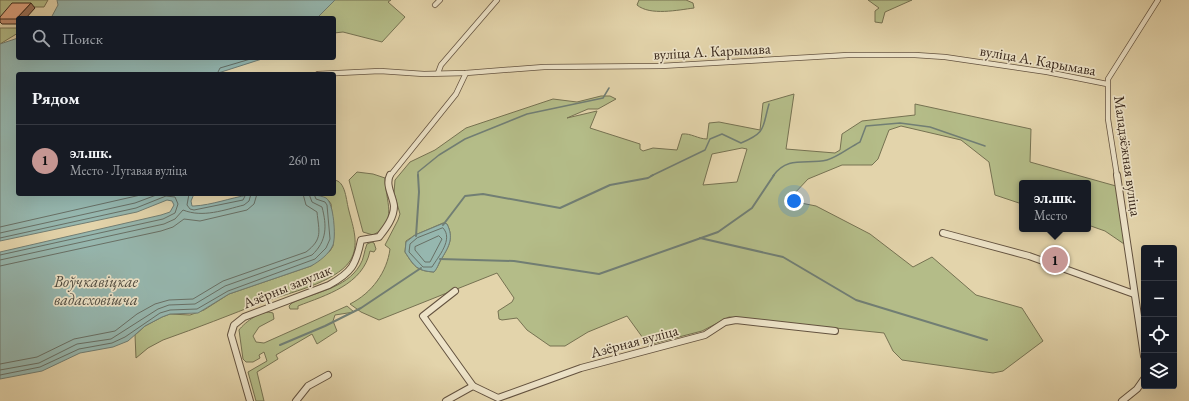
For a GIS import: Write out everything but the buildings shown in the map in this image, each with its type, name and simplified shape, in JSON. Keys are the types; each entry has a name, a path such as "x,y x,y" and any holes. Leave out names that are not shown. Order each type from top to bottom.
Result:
{"street":[{"path":"435,5 440,0"},
{"path":"438,73 441,65 497,0"},
{"name":"Маладзёжная вуліца","path":"1144,353 1108,119 1107,84 1116,64 1139,33 1158,0"},
{"name":"вуліца А. Карымава","path":"336,73 380,70 466,73 544,67 661,66 848,55 915,55 945,57 1047,72 1107,84"},
{"name":"Азёрны завулак","path":"250,401 231,335 234,325 244,318 335,282 351,270 357,261 361,240 379,237 391,218 393,202 389,191 389,177 456,94 466,73"},
{"path":"943,233 1029,256 1134,294"},
{"path":"446,401 473,386 423,316 456,291"},
{"name":"Азёрная вуліца","path":"473,386 498,398 581,368 705,335 725,322 736,320 835,331"},
{"path":"296,401 308,386 328,376"},
{"path":"1122,401 1137,389 1141,383"}],"green space":[{"path":"0,0 48,0 44,7 15,7 0,23"},
{"path":"335,0 391,0 388,2 405,17 382,42 343,32 336,33 336,16 319,16"},
{"path":"639,0 686,0 693,3 694,8 672,11 649,10 637,5"},
{"path":"868,0 912,0 885,12 882,23 875,22 875,11 879,8"},
{"path":"0,28 16,28 16,34 0,44"},
{"path":"794,94 786,149 835,153 840,150 842,134 862,121 915,115 915,104 1031,129 1030,162 1116,186 1127,246 1105,231 1091,226 1091,180 1019,180 1019,203 995,195 989,162 961,140 901,126 889,130 878,159 872,165 842,165 808,179 793,195 796,202 816,206 870,234 913,267 932,257 976,295 1022,308 1043,341 1003,371 993,373 902,360 893,351 884,333 729,317 702,331 648,345 627,316 588,332 565,346 550,346 527,330 517,318 499,319 498,311 512,302 514,298 497,273 379,320 361,312 350,304 372,288 386,266 390,249 385,245 400,214 394,193 395,180 410,162 435,150 466,128 553,99 577,102 601,96 610,96 616,99 598,109 588,109 567,118 597,111 590,128 640,144 640,149 643,151 653,148 677,150 682,134 707,139 709,123 719,122 760,130 763,103","holes":["742,148 747,149 737,182 703,185 712,154","443,223 447,224 450,234 450,242 434,272 416,267 405,252 406,241 415,235"]},
{"path":"357,172 373,174 385,178 389,210 388,217 386,224 381,230 373,235 363,232 349,180"},
{"path":"336,180 338,181 343,188 346,197 355,236 355,249 353,255 343,269 334,275 310,286 163,340 148,348 136,358 135,335 145,326 170,314 190,315 204,310 229,294 311,266 330,251 333,246 334,233 331,204 329,201 320,196 336,196"},
{"path":"372,242 374,243 376,249 374,252 370,251 366,263 352,280 331,293 298,306 298,309 290,309 289,306 292,303 329,289 347,280 360,265 367,244"},
{"path":"347,306 354,312 335,315 333,321 337,331 317,344 312,334 276,355 278,359 257,372 264,401 256,401 248,372 267,361 264,352 259,355 260,358 253,362 246,362 243,359 239,330 254,317 264,313 273,313 274,319 259,327 253,336 256,342 264,343"}],"water":[{"path":"57,0 335,0 319,16 52,16 58,5"},
{"name":"Воўчкавіцкае вадасховішча","path":"16,39 16,60 259,60 221,72 16,72 16,196 193,196 191,201 192,206 208,204 241,196 320,196 329,201 333,213 333,245 324,257 311,266 229,294 198,313 170,314 145,326 128,341 113,347 80,353 42,371 0,379 0,252 161,215 170,212 174,205 172,201 167,200 137,212 0,241 0,44"},
{"path":"444,223 447,224 449,229 450,242 437,268 434,272 416,267 405,252 406,242 415,235"}],"waterway":[{"path":"418,175 418,172 439,155 465,139 527,114 603,98 609,88"},
{"path":"653,175 705,150 710,139 722,134 741,143 755,136 764,124 769,104"},
{"path":"773,176 779,169 791,163 820,161 835,157 860,142 866,126 900,123 930,127 985,146"},
{"path":"416,236 419,192 418,175"},
{"path":"443,225 465,196 483,194 560,208 610,185 648,178 653,175"},
{"path":"701,238 718,232 752,208 774,175"},
{"path":"440,259 514,261 599,274 701,238"},
{"path":"701,238 783,257 856,300 987,340"},
{"path":"280,345 325,326 361,308 421,268"}],"place":[{"name":"эл.шк.","path":"1055,260"}]}
